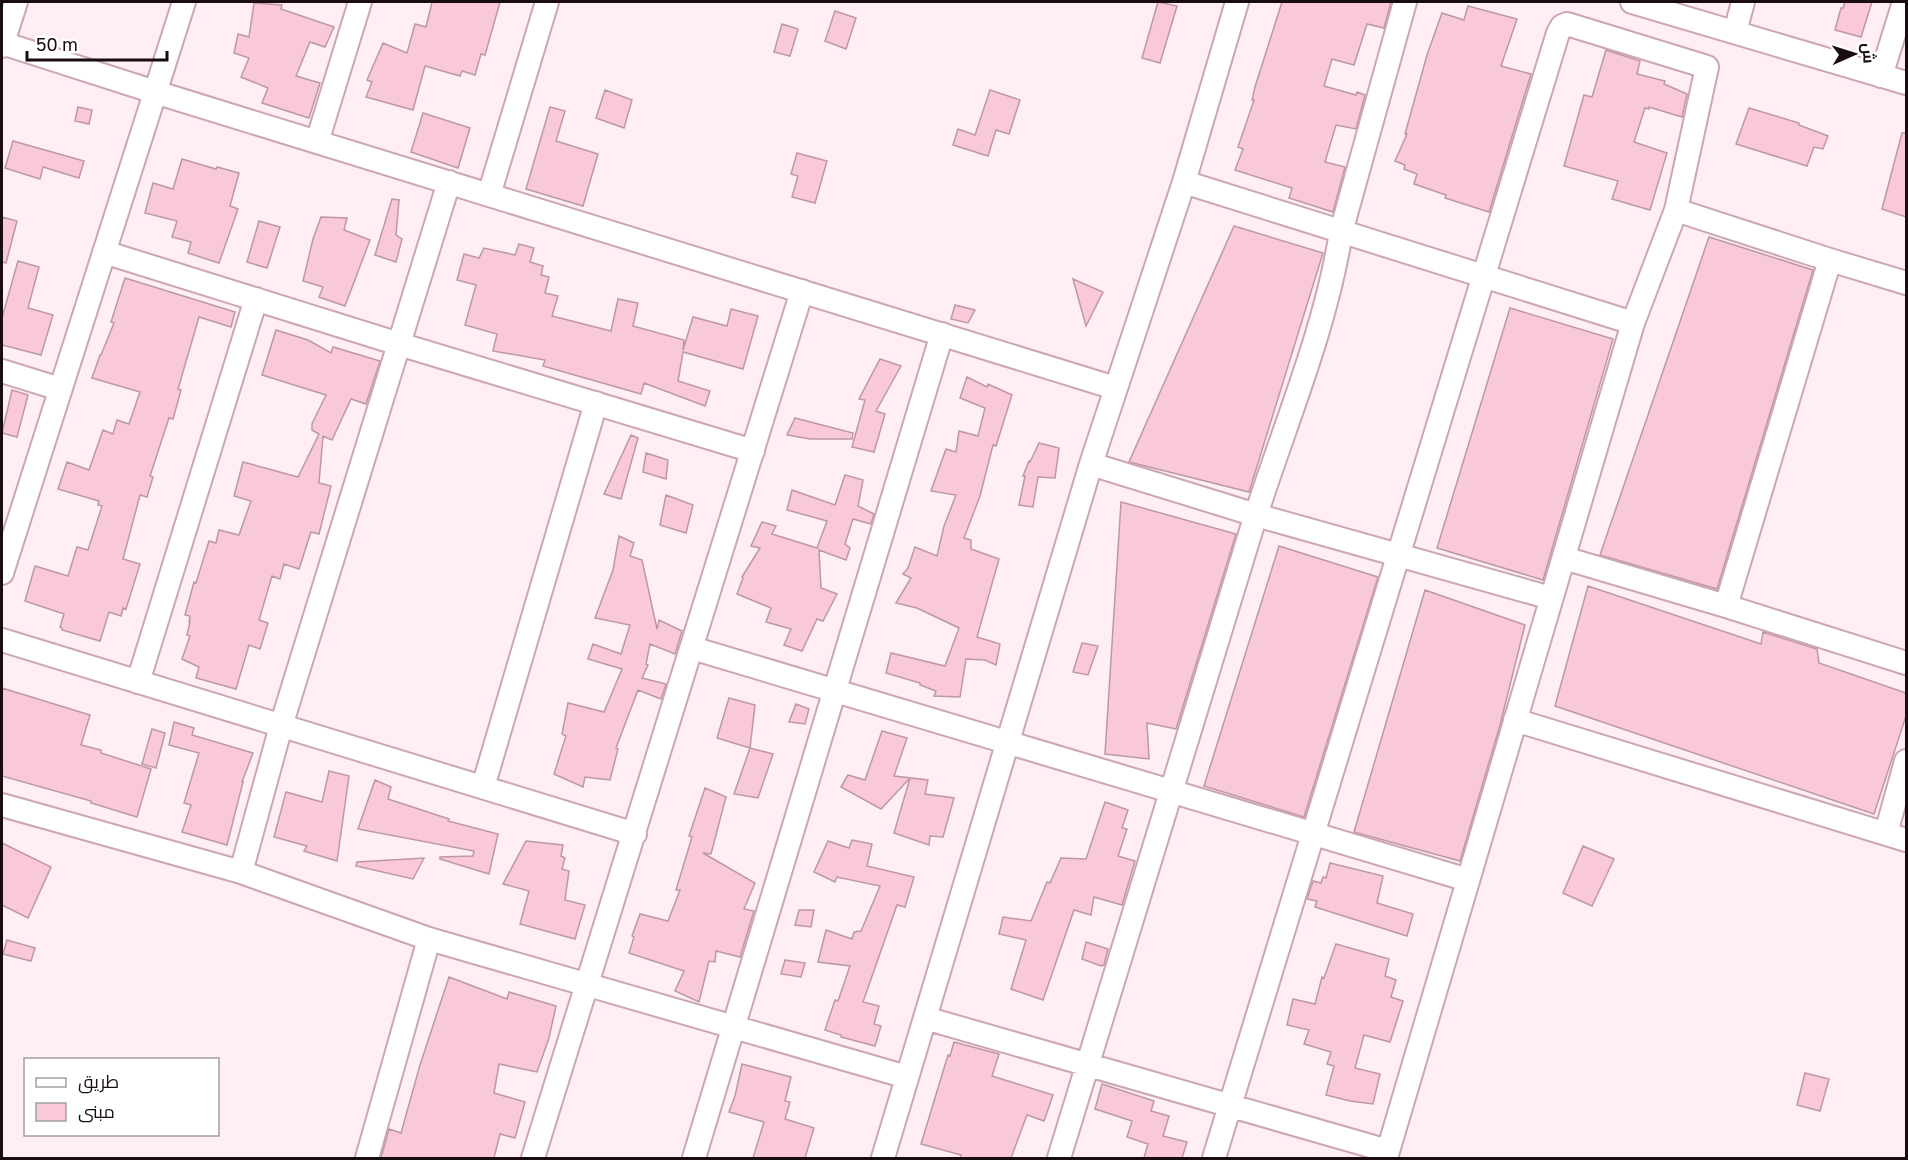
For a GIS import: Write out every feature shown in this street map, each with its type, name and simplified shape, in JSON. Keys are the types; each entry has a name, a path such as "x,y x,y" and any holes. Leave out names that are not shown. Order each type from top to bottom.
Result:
{"street":[{"path":"16,2 2,44 1115,388"},
{"path":"2,573 184,2"},
{"path":"317,142 360,2"},
{"path":"489,195 547,2"},
{"path":"884,1158 1090,464 1184,182 1237,2"},
{"path":"1059,1158 1256,514 1295,401 1335,271 1341,232 1405,2"},
{"path":"1632,2 1906,83"},
{"path":"1734,32 1743,2"},
{"path":"1881,76 1904,2"},
{"path":"925,1018 1230,1105 1387,1155 1633,323 1676,210 1707,66 1567,24 1562,26 1558,33 1484,277 1398,556 1230,1105 1214,1158"},
{"path":"1184,182 1633,323"},
{"path":"241,872 281,726 449,183"},
{"path":"1676,210 1906,283"},
{"path":"104,252 753,451"},
{"path":"1726,606 1830,260"},
{"path":"533,1158 802,291"},
{"path":"138,682 256,299"},
{"path":"694,1158 942,334"},
{"path":"2,371 60,389"},
{"path":"483,787 596,403"},
{"path":"1090,464 1398,556 1551,598"},
{"path":"1564,558 1906,663"},
{"path":"2,640 635,834"},
{"path":"692,648 1468,880"},
{"path":"1515,720 1896,837 1906,761"},
{"path":"2,805 241,872 429,939 907,1077"},
{"path":"367,1158 429,939"}],"building":[{"path":"432,2 500,2 485,55 481,54 475,75 462,71 460,76 425,66 413,110 366,97 372,82 367,80 383,43 407,53 415,24 426,27"},
{"path":"1158,2 1177,6 1160,63 1142,58"},
{"path":"1282,2 1391,2 1384,28 1367,24 1354,65 1332,59 1324,86 1356,95 1357,92 1365,95 1356,129 1336,125 1325,162 1345,167 1333,212 1289,198 1292,188 1235,170 1243,149 1238,147"},
{"path":"1845,2 1872,2 1861,37 1835,30"},
{"path":"254,3 282,5 281,9 334,27 325,47 310,42 296,76 320,83 309,118 262,103 268,88 241,77 249,58 234,53 238,34 249,37"},
{"path":"1468,6 1517,19 1501,66 1531,74 1489,212 1445,198 1446,195 1414,184 1417,174 1404,169 1405,165 1395,161 1407,134 1405,134 1427,55 1442,13 1464,20"},
{"path":"835,11 856,18 846,49 825,41"},
{"path":"782,24 798,29 790,56 774,52"},
{"path":"1606,50 1640,61 1637,74 1665,81 1664,84 1687,94 1682,117 1649,107 1649,109 1645,108 1634,142 1667,153 1650,210 1612,199 1618,181 1564,166 1584,95 1592,97"},
{"path":"605,90 632,100 624,128 596,118"},
{"path":"990,90 1020,100 1009,134 996,130 988,156 953,145 958,129 975,135"},
{"path":"78,107 92,110 89,124 75,121"},
{"path":"550,107 565,111 556,141 598,154 583,206 526,189"},
{"path":"1749,108 1799,123 1799,125 1828,136 1823,149 1814,147 1807,166 1736,144"},
{"path":"423,113 470,128 458,168 411,152"},
{"path":"1902,133 1906,133 1906,217 1882,209"},
{"path":"13,141 84,161 79,178 43,167 40,179 5,168"},
{"path":"797,153 827,161 815,203 792,197 798,176 791,174"},
{"path":"182,159 239,173 230,206 238,209 219,263 188,253 191,242 172,237 177,221 145,213 153,183 173,189"},
{"path":"392,199 399,200 396,235 402,239 396,262 375,255"},
{"path":"2,217 17,221 6,263 2,262"},
{"path":"321,217 347,218 344,230 370,240 345,306 319,297 323,287 303,281"},
{"path":"259,221 280,227 267,268 247,262"},
{"path":"1234,226 1323,253 1249,492 1129,462"},
{"path":"1709,237 1813,270 1717,589 1600,555"},
{"path":"519,244 534,248 530,262 543,266 541,275 549,277 545,293 558,296 552,316 611,331 618,299 638,303 633,326 684,340 683,350 693,317 727,326 731,309 758,316 743,369 683,352 678,381 710,391 705,406 644,383 641,394 543,366 545,360 493,351 497,334 465,325 476,285 457,280 464,254 479,258 484,248 515,255"},
{"path":"18,261 39,267 28,308 53,315 41,355 2,345 2,318"},
{"path":"125,278 235,312 231,327 199,317 178,389 181,390 173,419 169,418 150,476 153,477 147,497 140,495 123,559 140,564 126,609 123,608 121,616 109,612 100,641 62,630 60,627 64,614 25,601 35,566 68,576 77,547 88,550 102,506 98,505 99,501 58,489 67,462 89,470 103,430 113,434 117,420 129,424 140,392 92,378 114,323 111,322"},
{"path":"1073,279 1103,292 1086,326"},
{"path":"955,305 975,310 968,323 951,319"},
{"path":"1510,308 1613,339 1543,580 1437,548"},
{"path":"276,330 308,340 331,353 333,347 380,361 366,404 351,399 332,440 323,436 319,483 331,486 319,534 311,532 299,569 284,564 280,579 272,576 259,620 268,623 260,649 249,645 236,689 196,678 199,667 182,659 190,636 187,635 190,616 185,615 209,541 216,543 219,530 239,535 251,501 234,496 243,462 298,477 319,434 312,430 312,424 326,395 262,375"},
{"path":"880,359 901,366 876,411 885,414 874,452 852,447 865,400 859,399"},
{"path":"967,377 987,387 988,384 1012,395 996,446 993,445 980,496 964,538 971,540 971,549 999,559 977,637 1000,644 996,665 985,660 966,659 960,697 934,696 936,691 920,683 886,673 891,653 945,666 959,628 917,608 896,603 911,578 903,574 908,568 915,547 937,556 944,526 956,495 931,491 946,449 956,452 959,431 978,436 985,408 960,398"},
{"path":"12,390 28,395 17,437 2,433"},
{"path":"795,418 853,433 852,439 810,439 787,435"},
{"path":"631,435 638,438 621,499 604,494"},
{"path":"1039,443 1059,448 1055,478 1038,477 1033,507 1019,505 1025,476 1023,476"},
{"path":"646,453 668,460 666,479 643,472"},
{"path":"845,475 863,480 858,506 874,514 871,524 853,519 845,544 850,548 846,560 819,550 821,588 837,594 823,621 817,619 802,651 784,645 791,629 766,622 771,608 737,594 742,577 760,548 751,546 762,522 776,526 772,534 817,548 827,521 787,510 792,490 835,505"},
{"path":"666,495 693,505 686,533 660,525"},
{"path":"1121,502 1236,534 1176,729 1147,723 1149,759 1105,754"},
{"path":"619,536 634,543 630,556 642,560 657,629 659,620 682,631 675,654 650,644 646,664 648,665 642,678 666,684 661,699 638,690 616,748 618,749 610,780 585,777 583,787 554,774 566,736 562,734 568,703 604,712 622,669 588,659 593,644 621,654 630,625 595,618 613,570"},
{"path":"1279,546 1378,577 1304,817 1204,786"},
{"path":"1588,586 1761,644 1763,632 1817,649 1819,663 1906,693 1906,716 1874,814 1555,706"},
{"path":"1425,590 1525,625 1500,725 1460,861 1354,832"},
{"path":"1082,643 1098,646 1088,675 1073,672"},
{"path":"2,688 90,715 81,745 151,769 137,817 91,803 91,801 2,776"},
{"path":"729,698 755,705 750,748 717,738"},
{"path":"796,704 809,709 805,724 789,722"},
{"path":"174,722 194,728 192,735 253,753 242,782 227,845 182,832 191,805 184,803 199,753 169,745"},
{"path":"152,729 165,733 156,768 142,764"},
{"path":"882,731 907,738 894,776 928,780 925,794 954,798 943,837 930,836 929,845 894,833 910,778 881,809 841,787 848,775 865,780"},
{"path":"750,748 773,754 758,798 734,794"},
{"path":"329,771 349,776 337,861 304,851 307,846 274,837 286,792 322,802"},
{"path":"375,780 391,787 388,799 449,819 448,821 498,834 489,874 440,859 440,857 473,856 474,851 358,829"},
{"path":"705,788 726,797 711,854 703,853 755,883 744,909 754,911 740,957 716,951 715,962 709,961 699,1002 675,991 684,971 629,953 640,914 668,921 680,890 676,890 692,837 689,836"},
{"path":"1105,802 1128,810 1122,828 1127,829 1118,856 1135,861 1122,905 1094,897 1091,915 1074,910 1043,1000 1011,989 1026,940 999,934 1003,917 1031,921 1047,882 1050,883 1061,858 1086,859"},
{"path":"852,840 872,844 867,866 914,877 905,907 897,905 863,1002 879,1006 874,1024 881,1026 875,1046 825,1030 850,966 818,962 826,930 852,939 854,932 861,931 880,886 837,877 835,882 814,872 828,841 849,848"},
{"path":"526,841 563,845 561,856 565,858 562,869 569,871 565,900 585,905 575,939 520,924 529,891 503,884"},
{"path":"2,843 51,867 28,918 2,905"},
{"path":"1583,846 1614,859 1592,906 1563,893"},
{"path":"424,858 413,879 356,866 357,862"},
{"path":"1330,863 1383,876 1377,903 1413,914 1407,936 1315,907 1317,901 1307,899 1313,881 1321,883 1323,877 1326,878"},
{"path":"799,910 814,910 811,927 795,925"},
{"path":"7,940 35,948 31,961 3,954"},
{"path":"1086,942 1108,949 1104,965 1082,959"},
{"path":"1336,944 1389,959 1385,976 1396,980 1391,997 1403,1001 1390,1042 1364,1035 1355,1068 1380,1074 1373,1104 1326,1095 1334,1066 1327,1064 1331,1052 1304,1044 1309,1030 1287,1025 1293,999 1315,1004 1322,977 1324,978"},
{"path":"785,960 805,963 801,977 781,974"},
{"path":"449,977 507,999 509,992 556,1006 549,1038 537,1072 499,1064 494,1093 525,1102 515,1138 500,1134 494,1158 381,1158 389,1129 401,1133 420,1065"},
{"path":"954,1042 999,1054 992,1076 1053,1095 1044,1121 1027,1115 1011,1158 960,1158 961,1155 921,1144"},
{"path":"742,1064 791,1077 785,1101 790,1102 785,1119 814,1128 805,1158 753,1158 764,1122 729,1112"},
{"path":"1805,1073 1829,1079 1820,1111 1797,1105"},
{"path":"1102,1084 1154,1101 1151,1111 1169,1116 1163,1136 1187,1142 1182,1158 1144,1158 1148,1144 1127,1137 1132,1121 1095,1109"}]}
